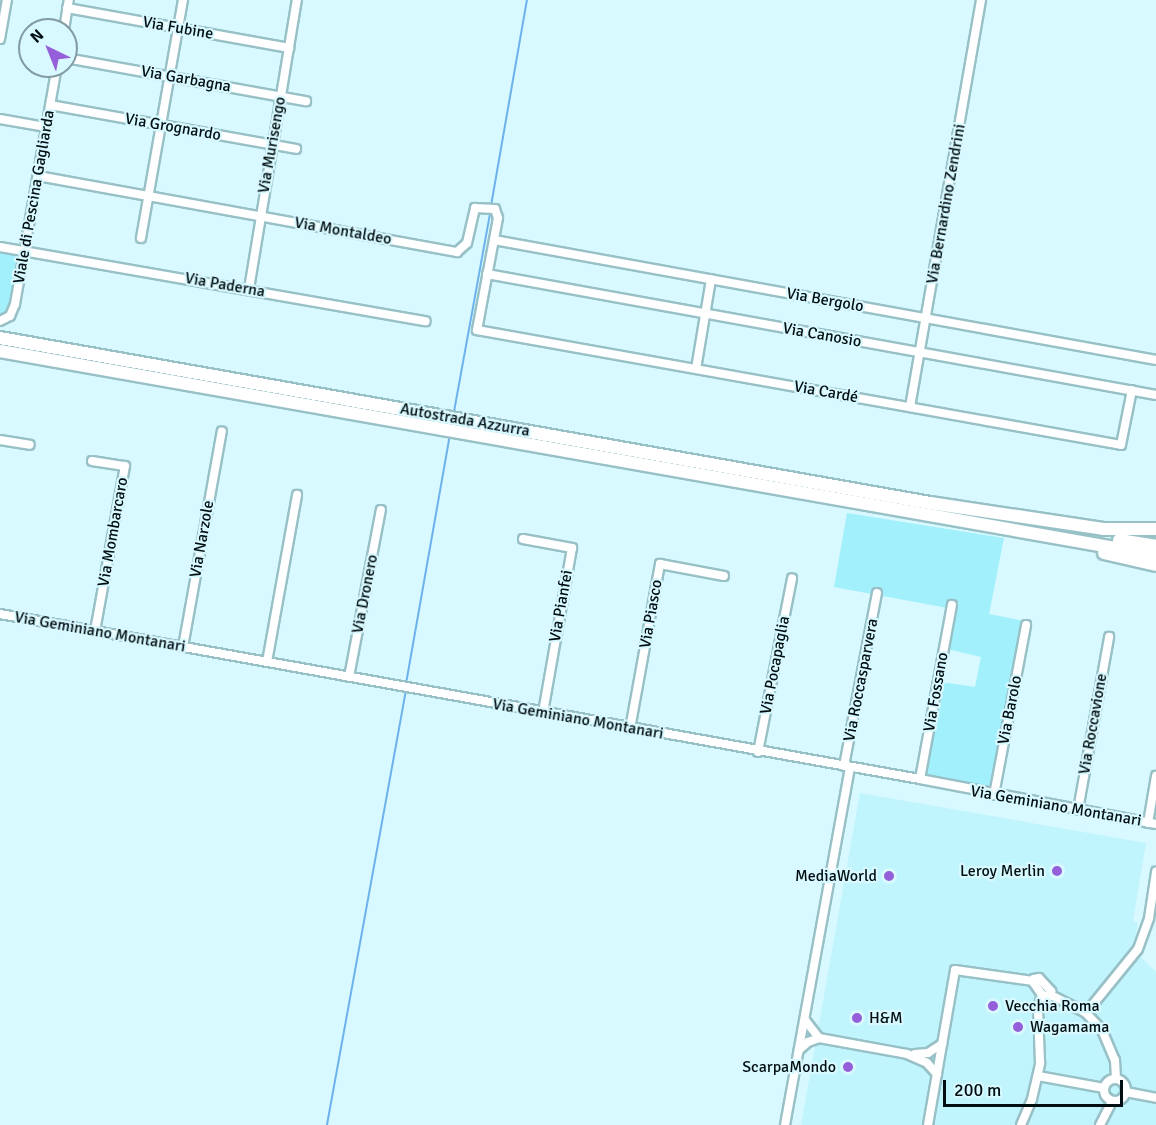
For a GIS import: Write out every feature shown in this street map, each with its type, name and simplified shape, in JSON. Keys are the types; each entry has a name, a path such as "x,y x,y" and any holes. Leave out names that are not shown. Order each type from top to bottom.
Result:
{"highway":[{"name":"Autostrada Azzurra","path":"0,338 446,416 930,510"},
{"name":"Autostrada Azzurra","path":"0,351 458,432 930,510"},
{"path":"930,510 1103,529 1156,529"},
{"path":"930,510 1156,546"},
{"path":"930,510 1156,555"},
{"path":"930,510 1156,565"}],"street":[{"path":"0,39 7,0"},
{"path":"141,238 183,0"},
{"name":"Via Murisengo","path":"249,290 259,215 297,0"},
{"name":"Via Bernardino Zendrini","path":"910,407 981,0"},
{"name":"Via Fubine","path":"68,4 178,28 289,48"},
{"name":"Via Garbagna","path":"78,60 306,101"},
{"name":"Viale di Pescina Gagliarda","path":"0,321 8,317 14,309 55,78"},
{"name":"Via Grognardo","path":"50,105 296,149"},
{"path":"0,119 46,128"},
{"name":"Via Montaldeo","path":"38,176 459,252 468,243 474,210 478,207 489,208 498,213 477,330"},
{"name":"Via Bergolo","path":"494,240 1156,360"},
{"name":"Via Paderna","path":"0,247 426,321"},
{"name":"Via Canosio","path":"487,274 1156,395"},
{"path":"696,369 711,279"},
{"name":"Via Cardé","path":"477,330 1121,445 1132,390"},
{"name":"Via Narzole","path":"183,647 222,431"},
{"path":"0,440 30,445"},
{"name":"Via Mombarcaro","path":"92,461 125,466 95,631"},
{"path":"267,662 297,495"},
{"name":"Via Dronero","path":"350,677 381,510"},
{"name":"Via Pianfei","path":"523,540 572,548 543,712"},
{"name":"Via Piasco","path":"630,729 660,564 724,576"},
{"name":"Via Pocapaglia","path":"758,752 792,578"},
{"name":"Via Roccasparvera","path":"785,1125 877,593"},
{"name":"Via Fossano","path":"920,779 952,605"},
{"name":"Via Geminiano Montanari","path":"0,614 758,752 920,779 1152,824"},
{"name":"Via Barolo","path":"994,795 1026,625"},
{"name":"Via Roccavione","path":"1078,810 1109,637"},
{"path":"1152,824 1156,776"},
{"path":"1086,1013 1138,949 1149,918 1156,872"},
{"path":"928,1125 955,970 1033,981 1042,995 1046,997 1052,994"},
{"path":"1033,981 1036,977 1043,980 1052,994 1086,1013 1110,1043 1116,1067 1116,1079"},
{"path":"1021,1125 1032,1099 1038,1076 1041,1051 1038,1008 1042,995"},
{"path":"804,1019 819,1038"},
{"path":"799,1050 808,1042 819,1038 908,1054 928,1053 942,1044"},
{"path":"928,1053 939,1059"},
{"path":"908,1054 927,1063 937,1074"},
{"path":"927,1063 939,1059"},
{"path":"1038,1076 1104,1088"},
{"path":"1116,1079 1124,1083 1126,1092 1122,1099 1112,1101 1106,1098 1104,1088 1107,1082 1116,1079"},
{"path":"1126,1092 1156,1098"},
{"path":"1100,1125 1112,1101"}],"shaded area":[{"path":"0,249 20,253 11,306 0,318"},
{"path":"847,513 1004,538 989,614 1024,621 994,790 924,776 941,682 975,687 981,657 947,649 953,609 834,587"},
{"path":"860,793 1146,843 1133,921 1138,923 1133,950 1156,972 1156,1125 801,1125"}],"waterway":[{"path":"491,206 527,0"},
{"path":"454,412 490,213"},
{"path":"406,684 450,435"},
{"path":"327,1125 406,689"}],"place":[{"name":"Leroy Merlin","path":"1057,871"},
{"name":"MediaWorld","path":"889,876"},
{"name":"Vecchia Roma","path":"993,1006"},
{"name":"H&M","path":"857,1018"},
{"name":"Wagamama","path":"1018,1027"},
{"name":"ScarpaMondo","path":"848,1067"}]}
